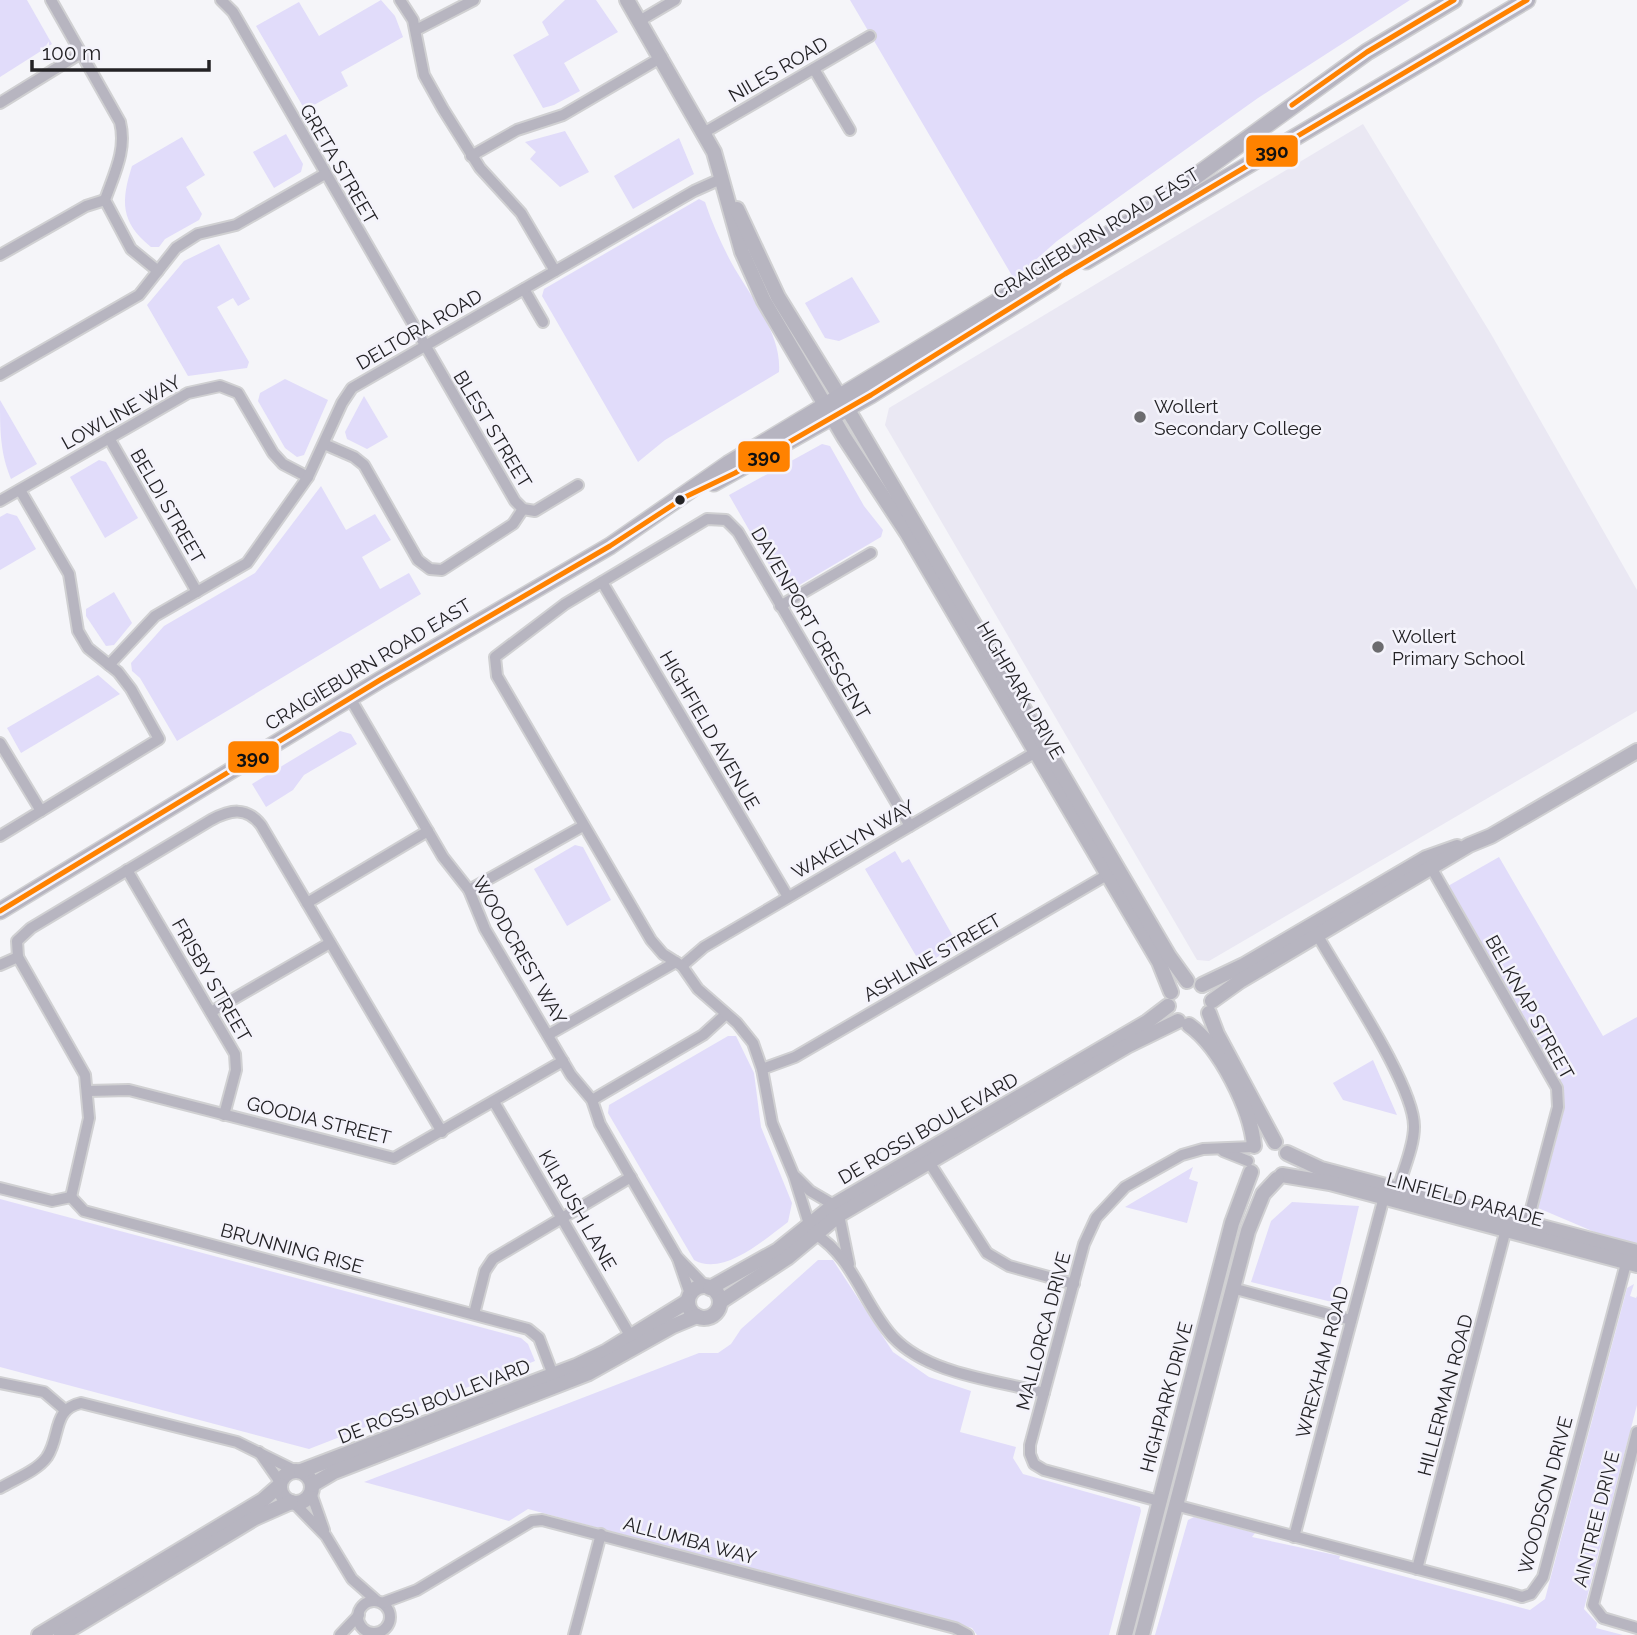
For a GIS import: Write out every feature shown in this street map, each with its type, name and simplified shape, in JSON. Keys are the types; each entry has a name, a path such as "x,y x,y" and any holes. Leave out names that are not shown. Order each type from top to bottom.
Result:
{"main road":[{"name":"CRAIGIEBURN ROAD EAST","path":"836,407 1149,210 1367,52 1454,0"},
{"name":"CRAIGIEBURN ROAD EAST","path":"0,911 350,698 610,546 685,497 728,464 836,407 1527,0"}],"street":[{"path":"51,0 120,122 122,150 105,200 131,249 158,271"},
{"name":"GRETA STREET","path":"221,0 233,12 423,347"},
{"path":"400,0 416,30 425,75 471,156 516,206 555,271"},
{"path":"416,30 474,0"},
{"name":"HIGHPARK DRIVE","path":"627,0 705,132 723,177 734,227 755,284 836,407 1041,749 1112,872 1159,962 1170,999"},
{"path":"641,20 675,0"},
{"name":"NILES ROAD","path":"705,132 870,36"},
{"path":"0,103 81,52"},
{"path":"471,156 517,130 563,115 662,57"},
{"path":"814,69 850,130"},
{"path":"0,375 139,295 176,248 198,234 236,225 325,174"},
{"name":"DELTORA ROAD","path":"108,665 155,616 247,562 308,477 352,388 723,177"},
{"path":"0,256 86,206 105,200"},
{"path":"524,289 543,322"},
{"name":"BLEST STREET","path":"423,347 510,492 523,509 535,511 578,485"},
{"name":"LOWLINE WAY","path":"0,502 188,393 203,388 230,387 238,393 273,453 283,464 308,477"},
{"name":"BELDI STREET","path":"109,438 197,592"},
{"path":"324,444 354,457 364,465 418,560 430,569 442,569 505,531 523,509"},
{"path":"0,835 159,739 131,689 88,648 78,631 69,574 20,489"},
{"name":"DAVENPORT CRESCENT","path":"812,1229 794,1175 772,1123 762,1069 752,1043 726,1014 698,989 679,964 663,954 651,940 497,676 494,663 505,647 549,614 707,519 715,517 735,527 910,826"},
{"path":"780,606 871,553"},
{"name":"HIGHFIELD AVENUE","path":"602,582 788,897"},
{"name":"WOODCREST WAY","path":"350,698 452,872 469,890 485,929 563,1061 592,1100 600,1124 677,1256 689,1298"},
{"path":"0,743 41,811"},
{"name":"WAKELYN WAY","path":"548,1035 679,964 1041,749"},
{"path":"1202,985 1211,1007 1217,1034 1275,1142 1287,1153 1288,1165 1280,1177 1266,1181 1251,1157 1251,1120 1242,1100 1206,1040 1183,1023 1170,999 1187,981 1202,985 1244,965 1429,863 1498,832 1637,751"},
{"path":"0,1188 52,1201 71,1197 89,1118 86,1075 18,957 16,945 23,934 228,812 243,811 261,825 442,1132"},
{"path":"469,890 583,825"},
{"path":"307,903 428,831"},
{"path":"1183,1023 1201,1022 1211,1007 1429,863"},
{"name":"BELKNAP STREET","path":"1429,863 1557,1088 1558,1107 1527,1224"},
{"name":"FRISBY STREET","path":"127,870 211,1012 237,1062 224,1115"},
{"name":"HIGHPARK DRIVE","path":"1112,872 1178,972 1187,981"},
{"name":"ASHLINE STREET","path":"762,1069 795,1057 1112,872"},
{"path":"1318,936 1391,1060 1413,1118 1413,1137 1398,1189"},
{"path":"211,1012 330,943"},
{"path":"0,965 18,957"},
{"name":"DE ROSSI BOULEVARD","path":"708,1287 771,1255 836,1210 1147,1022 1170,999"},
{"path":"592,1100 703,1035 726,1014"},
{"name":"DE ROSSI BOULEVARD","path":"836,1210 929,1162 1128,1046 1183,1023"},
{"name":"GOODIA STREET","path":"88,1091 129,1090 386,1157 402,1155 563,1061"},
{"name":"KILRUSH LANE","path":"494,1102 631,1337"},
{"path":"1251,1157 1264,1141 1275,1142"},
{"name":"MALLORCA DRIVE","path":"1159,1501 1044,1470 1034,1464 1030,1450 1073,1284 1089,1232 1115,1196 1182,1155 1213,1148 1251,1157"},
{"name":"LINFIELD PARADE","path":"1287,1153 1321,1169 1527,1224 1632,1257"},
{"name":"HIGHPARK DRIVE","path":"1125,1635 1251,1157"},
{"path":"929,1162 972,1234 987,1253 1009,1266 1073,1284"},
{"path":"794,1175 836,1210 851,1270"},
{"path":"474,1314 485,1271 493,1259 631,1177"},
{"name":"HIGHPARK DRIVE","path":"1142,1635 1232,1288 1257,1206 1266,1188 1280,1177"},
{"name":"LINFIELD PARADE","path":"1280,1177 1384,1197 1506,1229 1632,1257"},
{"name":"BRUNNING RISE","path":"71,1197 84,1211 532,1331 539,1338 553,1375"},
{"name":"WREXHAM ROAD","path":"1294,1537 1384,1197"},
{"path":"812,1229 834,1248 851,1270 887,1328 914,1353 942,1366 1044,1393"},
{"name":"DE ROSSI BOULEVARD","path":"720,1301 787,1258 812,1229"},
{"name":"HILLERMAN ROAD","path":"1417,1569 1506,1229"},
{"name":"WOODCREST WAY","path":"677,1256 708,1287"},
{"name":"WOODSON DRIVE","path":"1175,1505 1522,1597 1531,1594 1539,1586 1632,1257"},
{"path":"708,1287 720,1301 714,1314 706,1318 696,1316 689,1298 696,1288 708,1287"},
{"path":"1232,1288 1351,1321"},
{"name":"DE ROSSI BOULEVARD","path":"298,1471 593,1359 689,1298"},
{"name":"DE ROSSI BOULEVARD","path":"312,1489 334,1472 589,1373 696,1316"},
{"path":"0,1383 37,1390 51,1396 65,1410"},
{"path":"0,1488 46,1458 65,1410 78,1404 90,1404 236,1442 309,1476 326,1536"},
{"name":"AINTREE DRIVE","path":"1637,1432 1593,1605 1599,1616 1637,1628"},
{"path":"259,1452 280,1484 282,1496 293,1503 326,1536 352,1579 361,1625 372,1633"},
{"path":"39,1635 246,1510 280,1484 285,1474 298,1471"},
{"path":"61,1635 254,1518 304,1501 312,1489"},
{"name":"ALLUMBA WAY","path":"380,1602 417,1590 537,1520 955,1628 968,1635"},
{"path":"574,1635 601,1535"},
{"path":"352,1579 380,1602 389,1619 391,1635"},
{"name":"ALLUMBA WAY","path":"389,1619 417,1590"},
{"path":"340,1635 367,1603 380,1602"},
{"path":"349,1635 383,1630 389,1619"}],"shaded area":[{"path":"0,0 27,0 52,44 0,77"},
{"path":"381,0 395,16 403,37 341,72 348,86 305,110 256,26 299,2 319,36"},
{"path":"565,0 596,0 618,32 564,63 580,91 543,108 513,55 549,35 542,22"},
{"path":"850,0 1410,0 1258,98 1057,241 1014,279"},
{"path":"1363,124 1491,334 1637,590 1637,711 1209,961 1197,960 885,425 889,408"},
{"path":"565,131 589,172 560,187 530,159 536,152 525,142"},
{"path":"286,134 303,164 301,172 274,188 253,152"},
{"path":"182,137 205,175 186,187 202,214 199,220 165,239 159,247 151,247 128,220 125,200 128,179 132,166"},
{"path":"679,138 694,174 633,209 614,176"},
{"path":"699,199 705,202 727,255 770,329 779,357 779,372 665,440 638,462 542,296 544,289"},
{"path":"219,244 250,299 238,306 233,298 217,307 249,362 247,368 188,376 147,305 184,261"},
{"path":"852,277 880,322 839,341 825,338 805,303"},
{"path":"285,379 328,400 304,455 297,457 285,448 258,401 260,393"},
{"path":"364,396 388,437 367,449 347,439 345,432"},
{"path":"0,400 37,464 11,479 3,450"},
{"path":"822,444 830,446 864,506 883,530 881,537 791,590 783,589 729,495"},
{"path":"99,460 106,462 138,518 105,538 70,477"},
{"path":"321,486 346,530 375,514 391,540 362,557 380,589 409,573 421,594 177,741 140,678 132,671 131,663 164,626 255,573"},
{"path":"7,513 17,516 36,549 0,570 0,517"},
{"path":"114,592 132,623 114,645 106,646 86,616 86,609"},
{"path":"98,675 120,694 21,753 7,728"},
{"path":"340,731 351,734 357,744 304,775 293,790 266,807 252,784"},
{"path":"575,845 583,847 611,900 567,926 534,869"},
{"path":"895,851 902,863 909,859 958,945 922,966 865,869"},
{"path":"1499,857 1603,1036 1637,1017 1637,1250 1538,1208 1564,1110 1563,1087 1448,886"},
{"path":"728,1036 736,1036 754,1073 761,1127 792,1203 788,1222 755,1246 730,1260 705,1264 694,1260 608,1113 609,1105"},
{"path":"1373,1060 1397,1115 1343,1100 1333,1083"},
{"path":"1193,1167 1189,1179 1198,1182 1187,1223 1125,1207"},
{"path":"0,1199 521,1338 528,1344 535,1361 309,1449 0,1367"},
{"path":"1292,1202 1359,1206 1336,1303 1251,1282 1271,1221"},
{"path":"818,1260 833,1260 893,1352 929,1377 971,1391 960,1432 1016,1447 1013,1458 1023,1474 1140,1507 1109,1635 977,1635 972,1628 528,1509 509,1521 364,1482 699,1353 718,1353 731,1344 741,1329"},
{"path":"1634,1284 1630,1296 1637,1296 1637,1405 1584,1609 1597,1623 1596,1628 1623,1635 1155,1635 1188,1520 1194,1517 1255,1533 1252,1537 1340,1556 1339,1559 1530,1610 1545,1599 1627,1288"}],"transit line":[{"name":"390","path":"1292,105 1367,52 1454,0"},
{"name":"390","path":"0,911 380,680 610,546 685,497 735,473 871,395 1065,274 1527,0"}],"place":[{"name":"Wollert Secondary College","path":"1140,417"},
{"name":"Wollert Primary School","path":"1378,647"}]}
